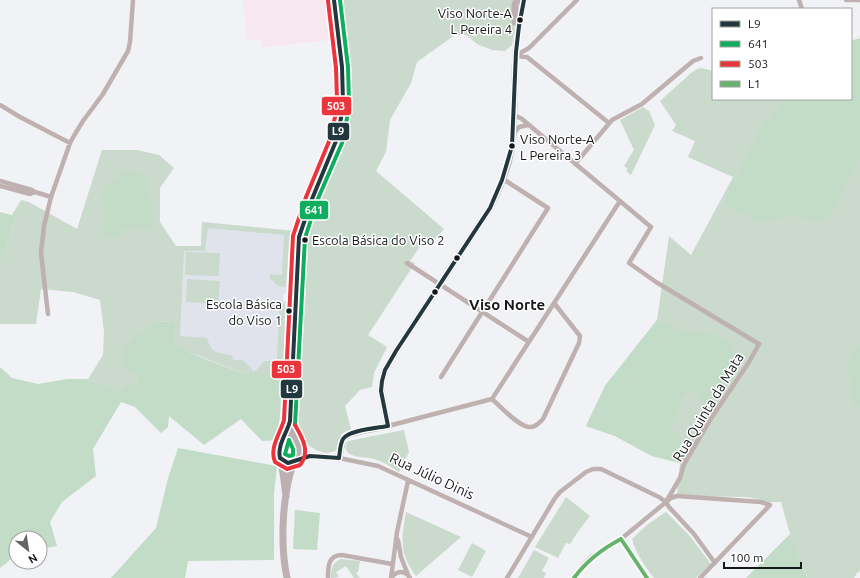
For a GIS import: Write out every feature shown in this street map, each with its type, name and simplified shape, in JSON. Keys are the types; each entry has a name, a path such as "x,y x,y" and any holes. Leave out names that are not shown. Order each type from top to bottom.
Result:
{"street":[{"path":"286,496 279,451 289,427 298,237 304,217 338,136 342,116 343,96 334,0"},
{"path":"517,0 515,5 517,47"},
{"path":"388,426 381,391 385,370 490,208 503,179 511,152 514,115 515,56 520,14 524,0"},
{"path":"515,56 529,48 577,0"},
{"path":"846,0 860,0"},
{"path":"48,314 41,253 44,226 51,197 70,143 82,121 103,94 128,51 130,42 132,2"},
{"path":"515,56 527,57 610,123"},
{"path":"575,164 612,120 642,104 693,61 701,58"},
{"path":"0,105 70,143"},
{"path":"339,458 346,435 492,400 620,201 522,119 514,115"},
{"path":"513,134 520,127 528,125"},
{"path":"441,377 548,208 503,179"},
{"path":"0,181 51,197"},
{"path":"0,186 30,194 35,192"},
{"name":"Rua Quinta da Mata","path":"620,201 651,227 629,263 656,282 758,344 749,362 710,420 684,464 680,478 666,502"},
{"path":"407,263 529,342"},
{"path":"492,400 522,425 528,428 537,425 543,419 579,343 580,336 554,303"},
{"path":"287,578 283,548 286,496 289,478 295,461 300,454 289,427"},
{"path":"281,445 287,442 294,443 298,446"},
{"name":"Rua Júlio Dinis","path":"298,446 308,453 317,456"},
{"name":"Rua Júlio Dinis","path":"295,461 304,457 317,456 339,458 378,466 532,537"},
{"path":"280,458 285,462 295,461"},
{"path":"507,578 555,498 560,492 586,472 593,469 601,469 659,497 666,502 694,534 715,563"},
{"path":"391,578 397,532 408,480"},
{"path":"574,578 583,565 592,557 621,539 671,498 677,496 761,502 770,505 700,578"},
{"path":"397,532 399,549 409,576"},
{"path":"621,539 647,578"},
{"path":"328,578 330,560 337,555 342,554 392,564"},
{"path":"391,578 394,574 400,572 409,576"}],"shaded area":[{"path":"243,0 330,0 332,23 331,40 262,47 261,39 247,40"},
{"path":"202,222 294,231 292,243 289,243 286,293 284,294 283,300 286,301 283,374 245,374 207,360 173,345 176,246 201,246"}],"green space":[{"path":"343,0 513,0 515,24 512,45 505,51 492,50 477,44 466,35 455,35 417,62 411,83 390,120 386,152 376,171 444,229 430,245 424,241 410,261 415,263 368,335 387,347 374,373 372,387 360,390 345,406 351,429 341,434 337,450 328,453 312,448 308,445 302,437 298,422 308,227 342,146 346,130 351,91"},
{"path":"860,38 860,571 854,578 808,578 803,569 789,531 781,502 769,502 747,497 677,496 680,463 652,456 615,436 586,426 605,386 657,320 669,236 691,255 733,177 688,157 695,141 672,131 676,125 660,101 691,73 701,68 712,71 712,100 852,100 852,41"},
{"path":"860,38 860,156 834,209 820,222 791,215 764,222 737,212 723,202 760,129 784,102 789,100 852,100 852,41"},
{"path":"643,107 649,111 655,125 631,175 626,171 628,169 624,166 634,150 620,120"},
{"path":"102,150 137,150 159,155 174,168 160,188 160,222 176,246 201,246 202,222 294,231 292,243 289,243 286,287 278,286 270,280 270,274 282,275 284,235 208,228 205,251 184,251 180,336 207,338 213,349 219,353 232,355 233,360 243,360 254,372 265,361 277,361 279,312 285,301 283,374 245,374 173,345 174,321 154,322 126,344 132,372 138,374 136,386 120,391 88,379 103,355 104,332 100,300 73,292 41,289 36,324 0,324 0,261 3,260 21,200 29,202 77,229"},
{"path":"130,172 143,174 148,182 145,185 151,201 153,212 152,229 146,231 133,225 129,229 122,229 120,235 111,237 105,233 102,226 105,216 102,197 105,186 118,181 121,173"},
{"path":"21,200 3,260 0,261 0,212 12,215"},
{"path":"186,252 220,253 219,276 185,275"},
{"path":"187,279 220,281 218,304 186,302"},
{"path":"657,320 685,332 712,334 731,342 739,377 706,405 695,390 683,396 671,428 684,441 680,463 652,456 615,436 586,426 605,386"},
{"path":"174,321 174,345 207,360 245,374 283,374 278,440 262,441 241,419 204,445 169,416 168,427 161,433 135,407 121,402 93,449 96,476 62,502 50,522 57,546 48,548 48,530 8,530 8,562 0,568 0,367 12,378 38,384 67,379 88,379 120,391 126,385 136,386 138,375 121,365 126,344 154,322"},
{"path":"860,346 860,406 855,407 849,375 849,362"},
{"path":"404,430 409,452 399,472 378,460 358,457 348,453 346,450 348,441"},
{"path":"178,448 277,466 274,493 274,560 188,561 185,578 111,578 156,528 168,478"},
{"path":"566,497 590,516 570,544 566,543 558,558 535,547"},
{"path":"295,510 320,513 317,550 293,549"},
{"path":"406,512 461,537 416,576 410,568 404,553 402,538"},
{"path":"666,512 689,535 711,564 696,578 654,578 638,555 632,539 648,524"},
{"path":"790,534 808,578 746,578"},
{"path":"472,543 486,551 472,577 458,570"},
{"path":"534,550 549,558 542,571 546,573 544,578 518,578"},
{"path":"338,560 360,561 358,572 356,573 360,578 354,578 346,566 336,572 339,577 331,578 333,566"}],"transit line":[{"name":"L9","path":"334,0 342,67 343,101 341,118 336,141 312,199 299,237 290,421 279,453 280,458 288,463 310,456 339,458"},
{"name":"641","path":"295,425 305,238 317,201 342,143 349,101 348,67 340,0"},
{"name":"L9","path":"388,426 381,391 385,370 490,208 502,180 512,146 516,52 524,0"},
{"name":"503","path":"295,425 304,445 305,455 300,465 287,469 275,462 273,452 284,420 293,236 306,197 330,139 337,101 336,68 328,1"},
{"name":"L9","path":"339,458 341,443 346,436 357,431 388,426"},
{"name":"641","path":"289,440 293,449 293,455 289,456 285,454 289,440"},
{"name":"L1","path":"621,539 647,578"},
{"name":"L1","path":"574,578 595,556 621,539"}],"place":[{"name":"Viso Norte-A L Pereira 4","path":"520,20"},
{"name":"Viso Norte-A L Pereira 3","path":"512,146"},
{"name":"Escola Básica do Viso 2","path":"305,240"},
{"name":"Escola Básica do Viso 1","path":"289,311"}],"district":[{"name":"Viso Norte","path":"507,304"}]}
